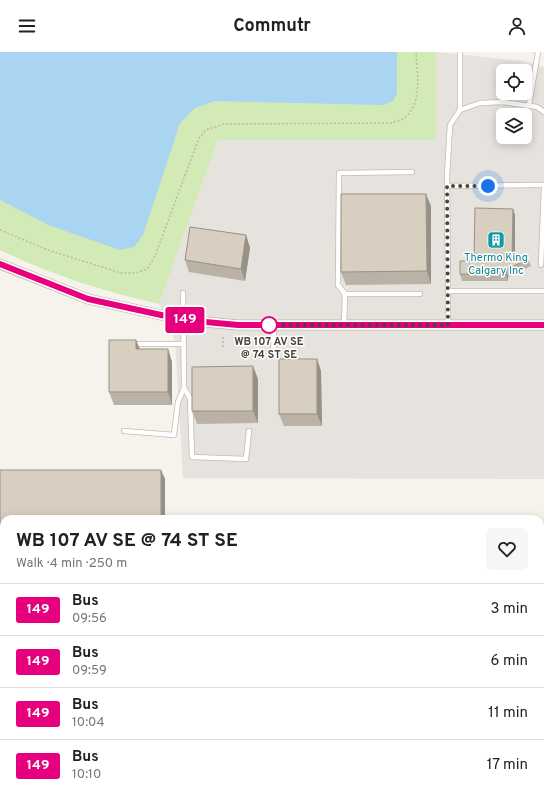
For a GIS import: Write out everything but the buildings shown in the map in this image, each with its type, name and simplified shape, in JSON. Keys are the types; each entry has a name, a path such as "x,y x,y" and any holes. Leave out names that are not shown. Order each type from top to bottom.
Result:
{"street":[{"path":"0,264 88,299 184,320 238,325 544,325"}],"lane":[{"path":"448,325 447,186 450,125 460,110 460,52"},
{"path":"529,106 538,52"},
{"path":"460,110 480,103 503,102 538,107 544,112"},
{"path":"344,325 345,294 338,285 339,173 412,172"},
{"path":"447,186 544,185"},
{"path":"541,265 544,189"},
{"path":"448,291 544,291"},
{"path":"124,431 174,435 178,402 184,388 183,293"},
{"path":"345,294 420,294"},
{"path":"272,353 274,325"},
{"path":"128,344 184,344"},
{"path":"184,388 190,398 192,457 246,459 249,431"}],"path":[{"path":"0,230 48,250 121,273 136,272 147,269 155,256 198,138 206,130 224,124 392,122 403,119 414,106 417,90 416,52"},
{"path":"223,337 223,349"}],"shaded area":[{"path":"436,52 522,61 544,67 544,479 183,478 175,341 159,304 218,140 436,140"}],"green space":[{"path":"0,52 436,52 436,140 218,140 159,304 117,294 78,282 0,250"}],"water":[{"path":"0,52 397,52 397,94 393,101 383,105 215,101 195,108 180,123 143,235 134,247 120,250 51,226 0,200"}],"bus line":[{"name":"149","path":"0,264 88,299 184,320 238,325 544,325"}],"place":[{"name":"Thermo King Calgary Inc","path":"496,240"},
{"name":"WB 107 AV SE @ 74 ST SE","path":"269,325"}],"route":[{"path":"269,325 448,325 447,186 488,186"}]}
